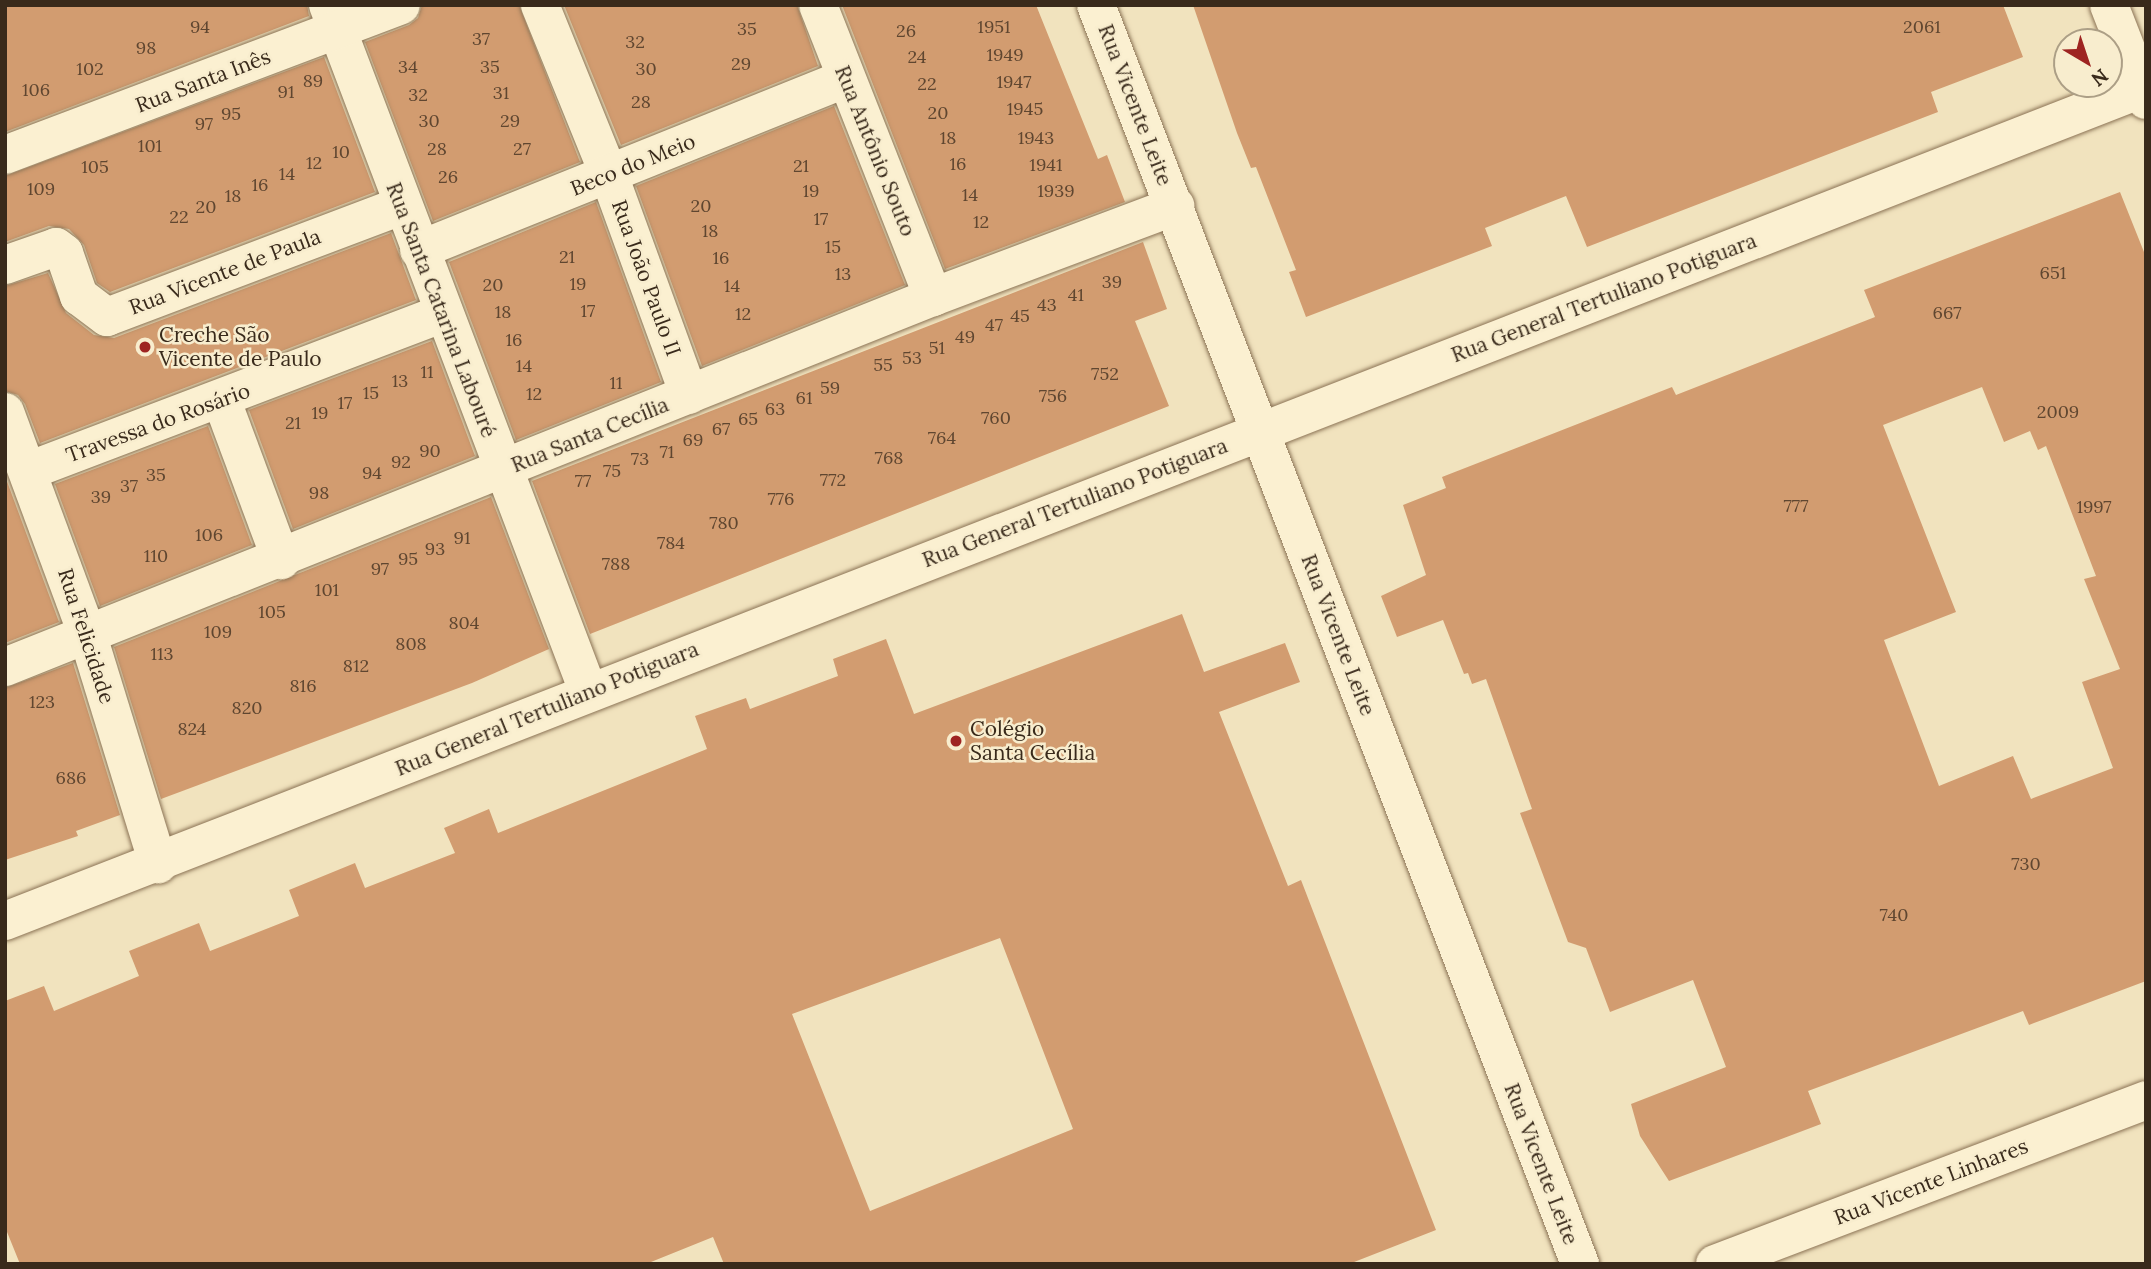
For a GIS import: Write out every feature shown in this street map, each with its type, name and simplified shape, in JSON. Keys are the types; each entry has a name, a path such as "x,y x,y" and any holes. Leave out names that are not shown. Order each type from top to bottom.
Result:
{"street":[{"name":"Rua Santa Inês","path":"5,155 333,18 401,5"},
{"name":"Rua João Paulo II","path":"540,5 609,175 689,395"},
{"name":"Rua Antônio Souto","path":"818,5 933,297"},
{"name":"Rua Vicente Leite","path":"1096,5 1580,1264"},
{"path":"2109,5 2144,92"},
{"name":"Rua Santa Catarina Labouré","path":"333,18 400,206 588,691"},
{"name":"Beco do Meio","path":"419,250 846,78"},
{"name":"Rua General Tertuliano Potiguara","path":"5,921 158,864 588,691 2144,92"},
{"name":"Rua Vicente de Paula","path":"5,265 56,247 64,253 79,296 107,317 400,206"},
{"name":"Rua Santa Cecília","path":"5,667 281,560 933,297 1175,206"},
{"name":"Travessa do Rosário","path":"29,471 222,401 443,313"},
{"path":"222,401 281,560"},
{"name":"Rua Felicidade","path":"5,412 88,636 158,864"},
{"name":"Rua Vicente Linhares","path":"1716,1264 2146,1100"}],"building":[{"path":"5,5 307,5 309,16 5,132"},
{"path":"422,5 519,5 580,162 433,221 365,42 409,25 418,18"},
{"path":"564,5 797,5 818,66 621,145"},
{"path":"842,5 1036,5 1098,159 1107,155 1125,202 945,269"},
{"path":"1193,5 2003,5 2023,57 1931,92 1938,112 1587,247 1566,196 1485,228 1492,246 1306,317 1289,272 1296,270 1256,167 1251,168 1237,133"},
{"path":"324,57 375,192 110,292 97,283 84,245 69,229 49,226 5,242 5,176"},
{"path":"834,106 905,285 702,366 636,186"},
{"path":"2120,192 2146,257 2146,981 2029,1025 2023,1011 1808,1091 1821,1124 1669,1181 1640,1136 1631,1104 1726,1067 1693,980 1610,1012 1586,948 1568,942 1520,813 1532,809 1486,679 1472,684 1468,673 1464,674 1443,620 1397,637 1381,596 1426,575 1403,505 1446,488 1442,477 1672,387 1676,395 1875,317 1864,290","holes":["1982,387 2004,442 2030,431 2038,450 2046,446 2096,576 2084,579 2120,669 2082,682 2113,768 2031,799 2013,756 1939,786 1884,640 1956,612 1883,425"]},
{"path":"596,202 661,382 516,440 449,262"},
{"name":"Creche São Vicente de Paulo","path":"391,233 416,300 40,443 25,404 18,395 5,391 5,286 48,273 66,313 94,335 114,338"},
{"path":"1143,242 1167,309 1135,321 1169,406 590,634 532,481"},
{"path":"432,341 475,456 293,529 249,410"},
{"path":"208,426 252,545 100,606 55,484"},
{"path":"5,476 59,622 5,643"},
{"path":"491,497 549,649 472,683 161,799 114,647"},
{"name":"Colégio Santa Cecília","path":"1182,614 1204,672 1285,643 1300,682 1219,712 1288,886 1301,880 1436,1230 1349,1264 724,1264 713,1237 646,1264 20,1264 5,1227 5,1001 44,986 54,1011 139,976 129,951 199,923 210,951 299,916 289,890 355,863 365,888 455,853 444,828 489,809 498,833 707,749 695,716 746,698 750,709 838,676 833,659 886,639 914,714","holes":["1000,938 1073,1129 870,1211 792,1014"]},
{"path":"73,663 120,815 76,831 78,836 5,860 5,688"}],"place":[{"name":"Creche São Vicente de Paulo","path":"145,347"},
{"name":"Colégio Santa Cecília","path":"956,741"}]}
